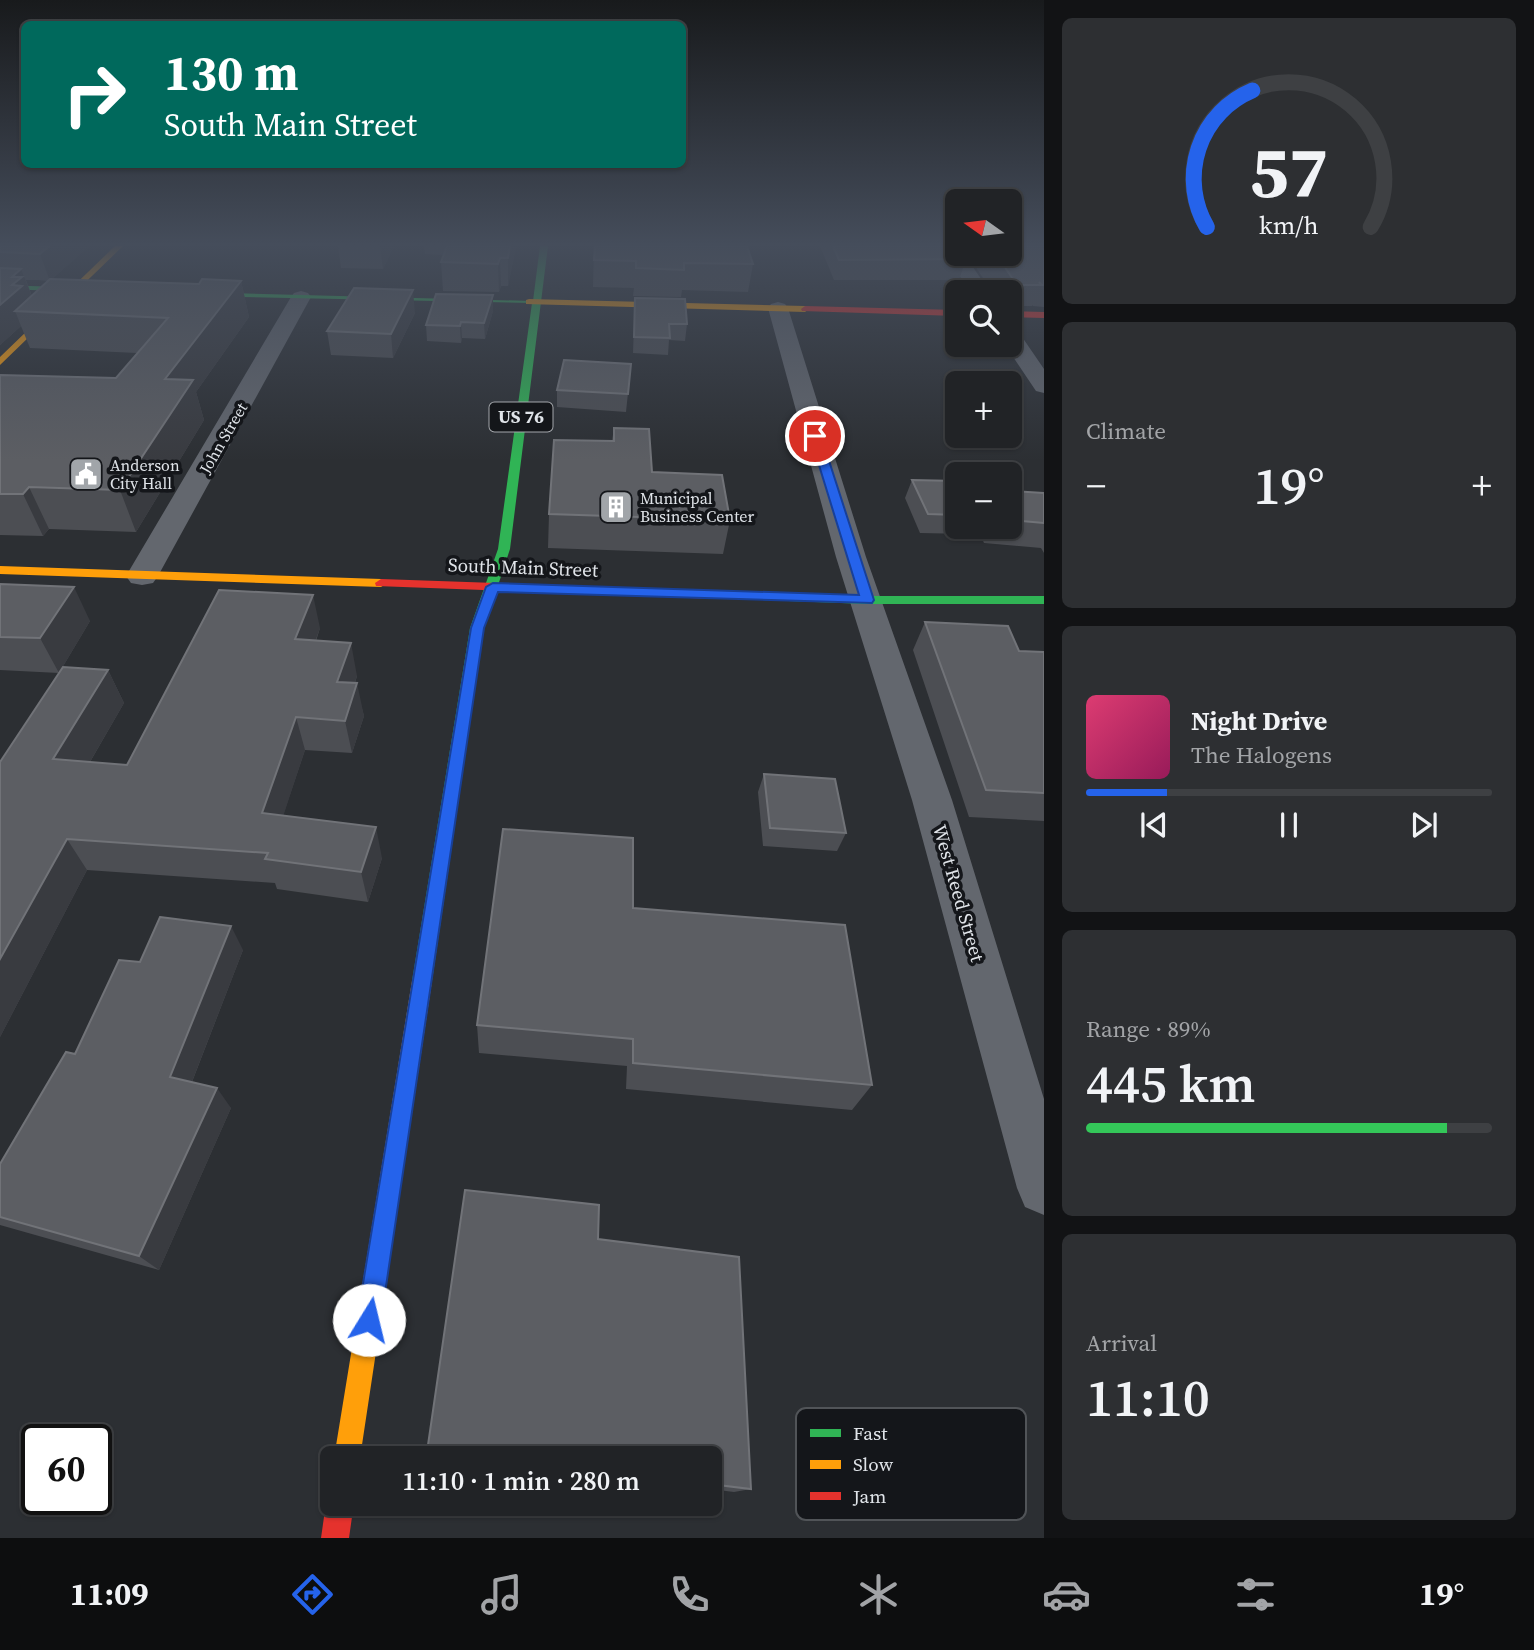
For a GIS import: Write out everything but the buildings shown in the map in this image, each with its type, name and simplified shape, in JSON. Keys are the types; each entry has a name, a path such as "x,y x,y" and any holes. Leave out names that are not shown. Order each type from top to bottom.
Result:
{"main road":[{"path":"0,362 45,318"},
{"name":"US 76","path":"349,1446 477,628 504,550 535,318"},
{"name":"South Main Street","path":"0,570 867,600 1044,600"},
{"path":"335,1538 338,1516"}],"street":[{"name":"John Street","path":"142,576 289,318"},
{"name":"West Reed Street","path":"781,318 851,557 932,800 1044,1188"},
{"path":"1022,354 1044,386"}],"traffic: fast":[{"path":"422,981 477,628 504,549 535,318"},
{"path":"716,595 867,600 1044,600"}],"traffic: slow":[{"path":"0,362 45,318"},
{"path":"0,570 381,583"},
{"path":"349,1446 422,981"}],"traffic: jam":[{"path":"381,583 716,595"},
{"path":"335,1538 338,1516"}],"place":[{"name":"Anderson City Hall","path":"86,474"},
{"name":"Municipal Business Center","path":"616,507"}],"route":[{"path":"369,1320 477,628 493,587 867,600 851,557 815,436"}]}
